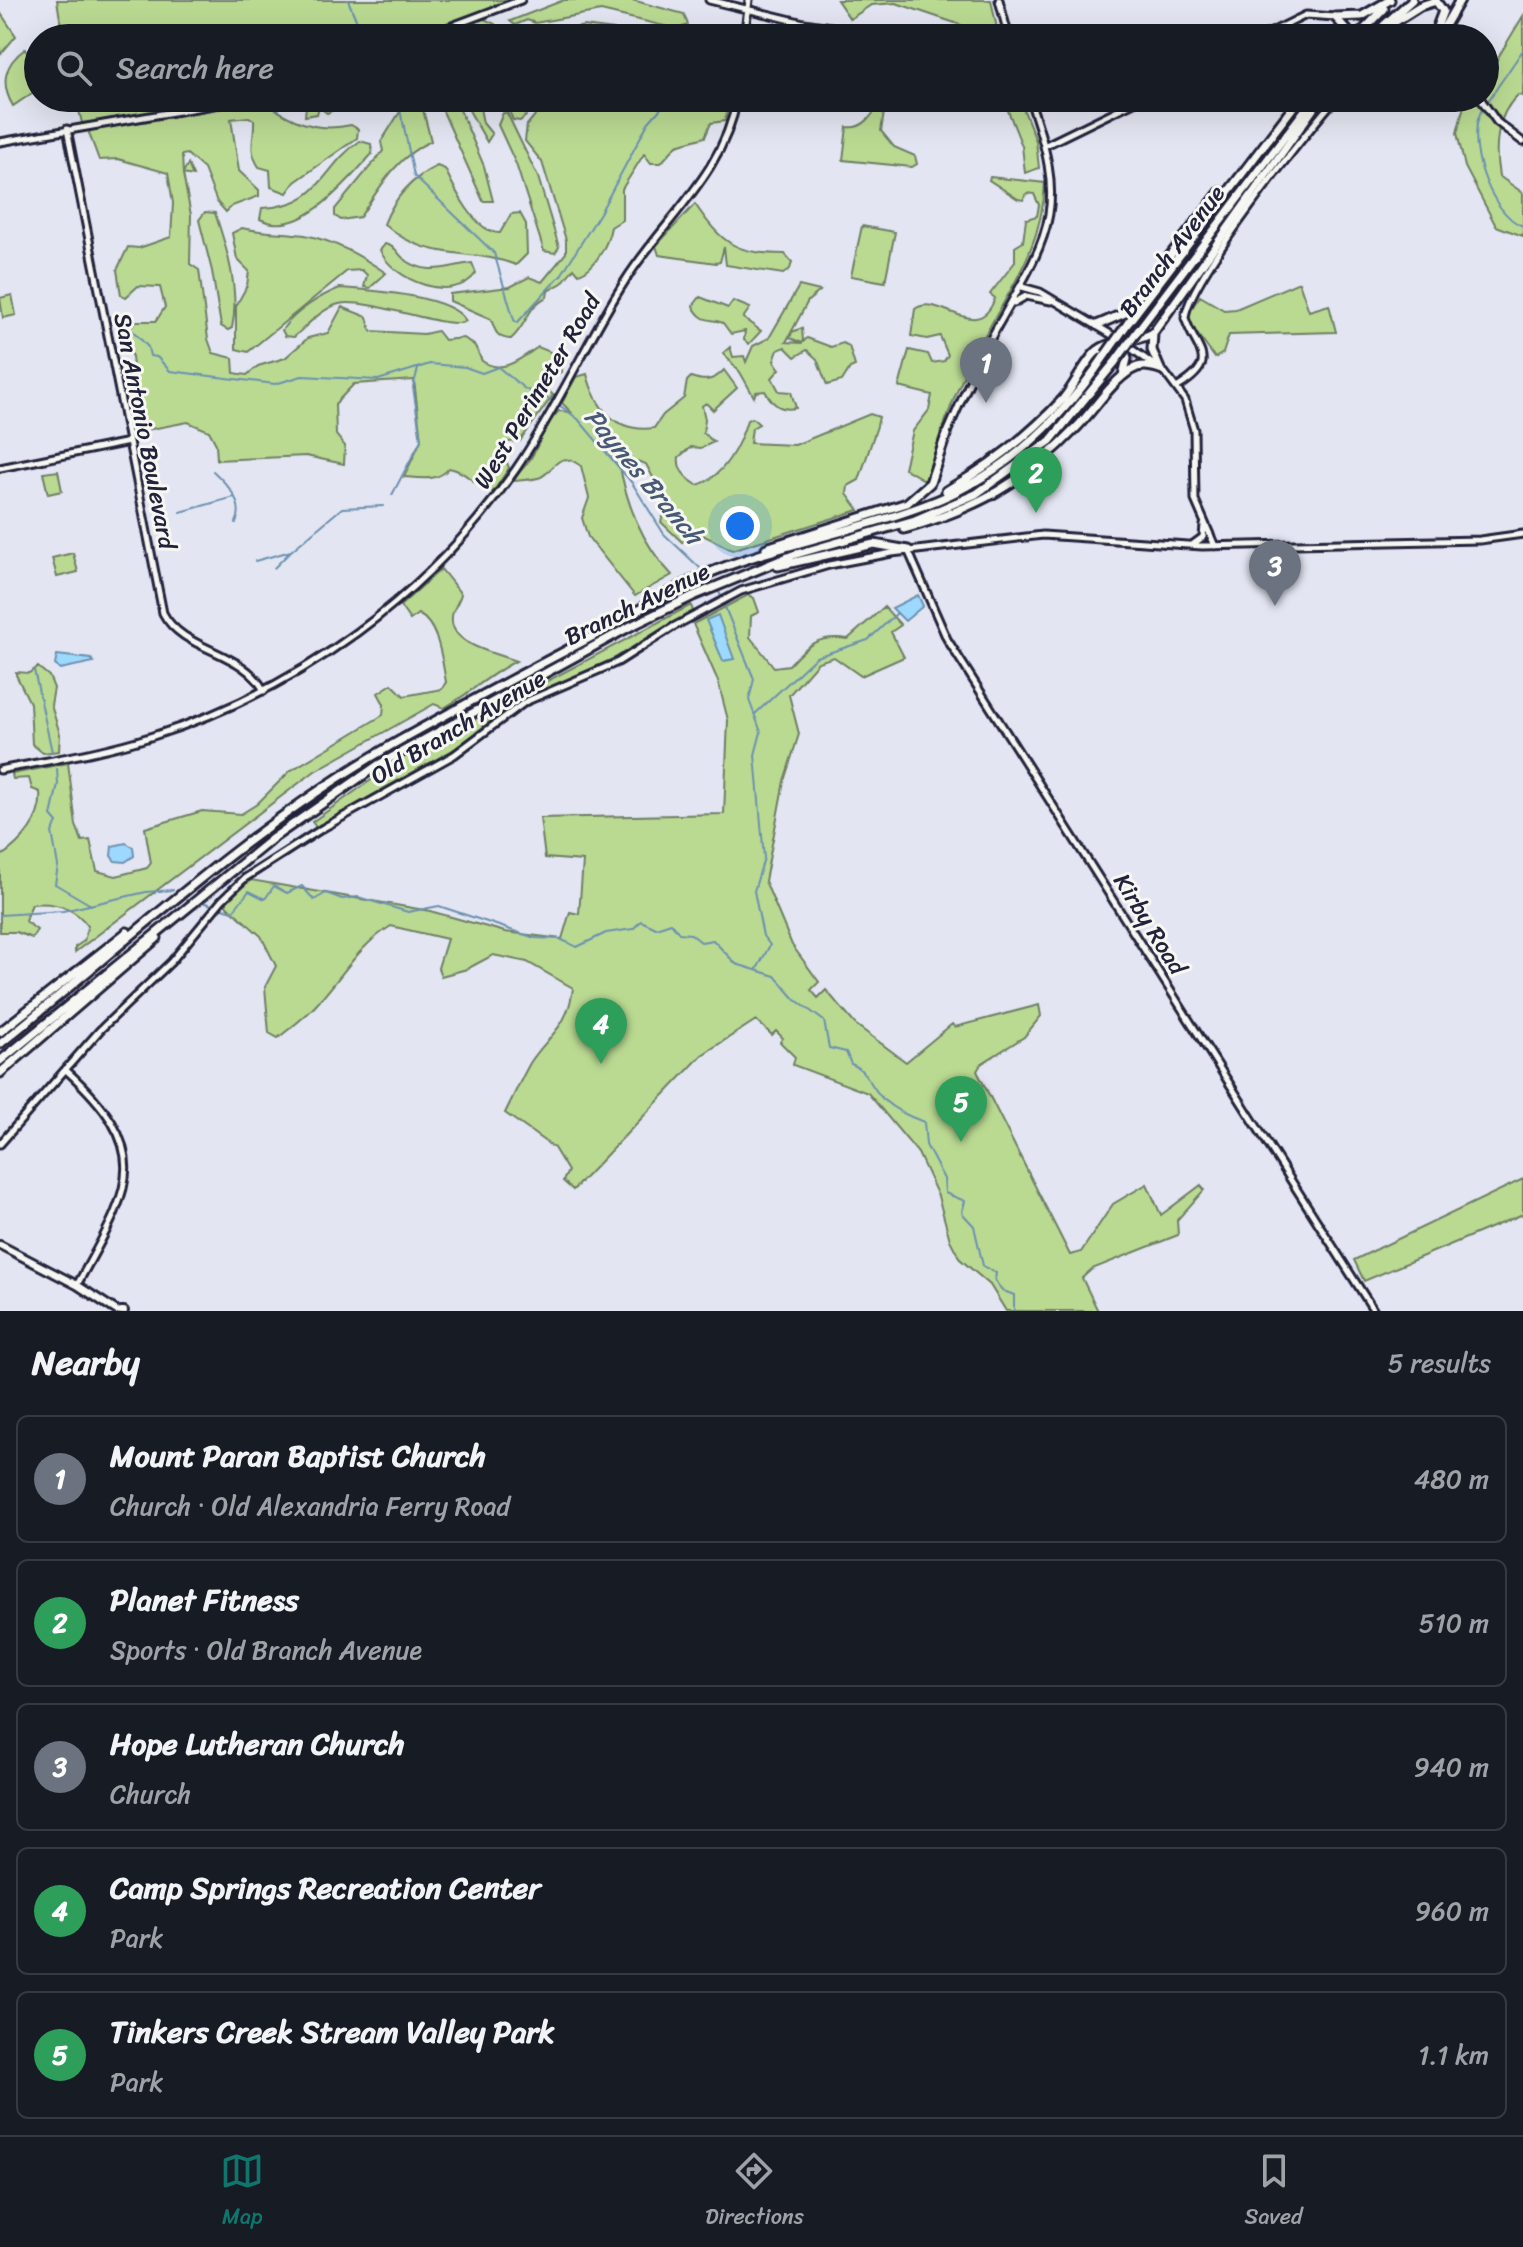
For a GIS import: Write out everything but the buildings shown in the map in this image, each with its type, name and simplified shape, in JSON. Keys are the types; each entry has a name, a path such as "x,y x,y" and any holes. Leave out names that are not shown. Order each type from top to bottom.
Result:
{"highway":[{"path":"1335,17 1362,16 1392,0"},
{"path":"1369,24 1392,0"},
{"path":"1386,24 1412,0"},
{"path":"1444,24 1460,0"},
{"path":"1392,24 1420,6 1436,1 1443,11 1439,24"},
{"path":"1335,17 1341,24"},
{"name":"Branch Avenue","path":"0,1044 171,900 292,808 388,747 708,574 789,545 916,508 979,479 1019,452 1065,408 1289,112"},
{"name":"Branch Avenue","path":"0,1061 295,822 396,753 656,613 793,555 955,505 1009,473 1050,441 1115,362 1303,112"},
{"path":"916,508 1018,443 1065,396 1094,354 1105,346 1141,340 1153,333 1311,112"},
{"path":"1123,375 1127,359 1121,325 1125,313 1206,208 1252,158"},
{"path":"1097,325 1125,313"},
{"path":"1153,333 1152,350 1160,369"},
{"path":"859,537 945,518 1012,483 1068,436 1123,375 1142,365 1160,369"},
{"path":"708,574 795,536 907,503 930,483 946,435"},
{"path":"745,575 855,546 874,544 908,550"},
{"path":"0,1032 171,900"},
{"path":"0,1073 86,1002 170,927 183,911"}],"main road":[{"path":"457,24 521,0"},
{"path":"709,0 813,24"},
{"path":"746,24 749,0"},
{"path":"999,0 1005,24"},
{"path":"1288,24 1306,15 1335,17"},
{"path":"0,142 170,112"},
{"name":"West Perimeter Road","path":"0,770 147,738 207,717 264,691 334,649 397,602 442,559 492,501 529,448 631,271 712,166 733,112"},
{"path":"946,435 967,385 1044,243 1051,207 1051,174 1046,145 1034,112"},
{"path":"1046,145 1113,112"},
{"path":"1178,387 1192,378 1202,363 1202,349 1185,318 1190,299 1251,206 1325,112"},
{"path":"1491,112 1500,124 1523,142"},
{"name":"San Antonio Boulevard","path":"67,129 167,621 179,632 238,664 264,691"},
{"path":"1032,267 1033,288"},
{"path":"1021,287 1033,288 1097,325 1160,369 1178,387 1192,422 1194,491 1204,524 1215,546"},
{"path":"1021,287 1033,299"},
{"path":"1010,306 1021,297 1051,301"},
{"path":"0,468 129,442"},
{"path":"1190,546 1203,537 1204,524"},
{"name":"Old Branch Avenue","path":"0,1144 100,1030 171,962 218,904 263,866 454,755 525,702 618,662 723,600 819,568 908,550 1057,535 1215,546 1480,540 1523,534"},
{"name":"Kirby Road","path":"908,550 947,639 1374,1311"},
{"path":"66,1070 94,1098 117,1132 128,1170 118,1210 77,1285"},
{"path":"0,1245 120,1311"}],"green space":[{"path":"57,0 514,0 451,24 61,24"},
{"path":"564,0 632,0 684,14 688,24 656,24 601,11 535,23 527,20 514,24 510,21"},
{"path":"837,0 991,0 996,24 958,24 896,3 871,5 850,19"},
{"path":"0,12 16,36 0,55"},
{"path":"1523,16 1523,96 1518,95 1505,112 1498,132 1497,154 1499,176 1523,193 1523,236 1496,226 1465,167 1457,133 1462,112 1499,112 1499,56"},
{"path":"482,18 495,24 468,24"},
{"path":"24,50 24,99 13,106 6,90 6,75"},
{"path":"79,112 160,112 124,119 82,123"},
{"path":"185,112 280,112 314,126 351,125 358,129 357,138 295,182 287,193 271,187 270,170 259,167 255,160 252,149 254,120 249,117 231,119 239,171 259,190 259,196 232,206 226,212 217,202 204,169 187,154 182,155 183,173 188,164 193,176 183,174 191,215 190,264 199,270 208,339 213,353 233,358 234,373 247,375 258,366 285,358 308,338 328,333 342,307 367,317 371,331 424,334 437,331 444,340 464,338 475,346 482,361 490,365 511,364 538,347 558,355 563,364 561,372 539,381 553,395 520,441 508,442 501,448 509,468 493,492 449,468 434,477 404,477 421,440 414,380 354,384 335,404 336,435 345,446 344,464 306,456 217,460 216,444 209,431 188,422 141,431 134,428 133,367 126,331 136,321 156,321 165,307 160,287 138,286 126,297 121,295 117,270 128,247 139,248 171,237 173,203 168,173 118,159 99,160 89,133 91,129"},
{"path":"400,112 424,112 431,141 399,164 360,217 341,220 335,216 335,209 383,151 381,142"},
{"path":"443,112 461,112 484,166 493,201 483,201"},
{"path":"470,112 481,112 483,123 492,134 487,142"},
{"path":"509,112 523,112 526,116 520,121 513,120"},
{"path":"727,112 725,121 711,123 705,137 677,145 661,163 651,163 644,154 622,189 622,220 611,227 604,248 595,261 579,274 574,268 562,283 548,291 547,297 535,305 511,339 503,338 495,331 491,319 450,301 450,294 510,287 529,277 542,282 566,253 566,240 542,162 525,141 527,125 536,114"},
{"path":"874,112 884,112 881,131 894,147 915,156 917,164 912,167 843,160 847,127 859,126"},
{"path":"1009,112 1025,112 1036,141 1039,168 1025,173 1022,146"},
{"path":"503,113 507,113 538,177 559,247 555,253 544,251 516,164 498,125"},
{"path":"360,141 371,144 372,154 322,204 307,215 291,221 276,223 260,219 262,208 298,200 310,193"},
{"path":"437,166 445,169 474,218 491,231 500,233 511,214 520,213 526,224 527,254 516,265 432,249 400,236 384,224 405,190"},
{"path":"990,177 1045,183 1037,232 1019,275 958,389 926,481 904,468 913,431 929,410 932,395 899,387 909,350 928,354 932,363 944,361 948,355 940,336 927,339 911,336 915,309 925,305 935,306 969,318 988,312 995,298 990,294 1015,262 1015,247 1023,242 1026,219 1037,216 1039,205 1034,194 1027,193 1023,200 1018,199 989,180"},
{"path":"695,204 714,229 732,244 754,252 785,254 792,262 790,269 783,274 726,265 724,247 720,262 716,263 659,255 656,246"},
{"path":"205,212 215,213 231,270 234,314 232,328 228,330 221,326 199,220"},
{"path":"862,226 895,232 885,282 851,276"},
{"path":"242,228 305,235 327,241 386,273 370,288 364,287 367,275 362,270 347,271 248,352 236,349 236,306 247,286 249,271 237,259 232,233"},
{"path":"385,244 421,268 438,269 472,263 476,273 466,282 453,287 424,285 397,271 387,261 380,250"},
{"path":"1299,282 1309,311 1329,305 1336,332 1229,335 1223,353 1215,358 1190,324 1189,312 1200,296 1224,310 1236,309"},
{"path":"799,286 820,291 808,301 786,342 802,343 790,338 792,332 802,328 803,342 807,338 831,347 843,343 849,346 855,366 850,368 842,381 827,385 817,359 807,350 795,357 785,347 778,350 774,361 780,369 772,378 779,391 791,392 796,408 786,409 774,403 765,391 756,392 754,397 740,372 723,353 730,347 733,357 744,356 746,362 753,346 769,338"},
{"path":"340,288 388,292 427,300 458,312 466,321 445,322 369,305 339,304 321,313 294,337 285,336 282,330 293,317"},
{"path":"12,295 16,315 3,318 0,298"},
{"path":"700,297 728,308 733,301 750,308 743,318 761,331 749,344 744,340 745,331 731,334 723,323 704,318 697,312 693,306"},
{"path":"724,370 737,388 713,410 706,403 702,406 705,419 703,433 714,442 701,448 691,447 679,457 681,470 686,477 697,485 715,475 729,459 747,420 752,418 759,424 752,428 750,443 795,445 870,414 879,417 877,426 859,480 848,486 847,494 859,510 732,550 703,535 682,542 661,522 667,504 646,464 625,457 619,460 630,506 652,550 672,575 635,596 588,537 582,518 589,498 581,466 567,459 562,460 541,477 514,481 533,455 554,416 559,411 571,412 562,403 576,377 587,374 596,398 609,416 628,427 640,429 654,428 663,415 684,398 687,381 691,377 709,380"},
{"path":"58,471 62,491 48,494 43,473"},
{"path":"73,553 78,572 57,577 52,558"},
{"path":"441,569 461,594 452,617 458,635 486,651 516,661 444,708 434,704 315,771 75,952 75,947 84,941 88,926 70,910 56,905 32,904 25,921 37,930 32,938 16,932 0,932 0,857 16,845 29,829 40,802 40,792 32,789 29,778 13,779 12,774 68,763 76,825 82,841 90,840 97,871 116,876 147,868 151,863 145,828 202,811 241,814 257,804 290,771 383,715 384,704 378,693 392,684 404,696 442,689 446,682 441,654 431,626 418,614 410,620 400,606"},
{"path":"748,595 754,598 759,612 751,616 750,637 774,667 789,665 807,647 821,640 848,639 884,607 901,625 891,632 904,657 861,676 834,657 818,662 789,695 799,734 784,781 765,881 792,945 819,982 811,990 818,998 826,990 855,1024 906,1062 952,1024 955,1027 1039,1005 1041,1016 1024,1037 981,1064 977,1071 1070,1255 1081,1252 1113,1204 1147,1184 1161,1215 1201,1185 1204,1190 1177,1220 1178,1235 1092,1269 1082,1278 1098,1311 1006,1311 990,1285 960,1259 950,1240 938,1196 918,1153 868,1093 793,1065 795,1057 780,1042 783,1038 776,1031 772,1035 756,1020 702,1055 573,1190 563,1181 568,1171 554,1148 505,1113 530,1063 567,1013 573,988 527,962 493,955 467,969 441,976 438,968 447,939 391,926 360,953 303,1018 278,1038 269,1033 265,987 276,966 261,936 226,905 228,899 251,880 430,911 505,932 562,939 570,912 579,914 583,861 545,858 540,818 724,814 728,720 718,681 693,624"},
{"path":"691,605 693,611 615,658 513,704 456,748 316,827 312,822 402,758"},
{"path":"38,667 49,676 54,688 51,705 60,734 59,751 43,753 32,744 30,703 16,672 29,673"},
{"path":"1523,1179 1523,1214 1364,1281 1354,1260"}],"water":[{"path":"918,595 923,606 905,621 892,608"},
{"path":"718,615 734,659 723,661 706,620"},
{"path":"57,655 94,662 60,669 55,665"},
{"path":"126,843 133,847 134,856 125,862 115,861 111,856 112,846"}],"waterway":[{"path":"348,0 358,24"},
{"path":"1499,85 1523,50"},
{"path":"401,112 402,120"},
{"path":"560,277 600,213 648,123 658,112"},
{"path":"1481,112 1476,137 1483,174 1500,207 1523,226"},
{"path":"403,122 414,176 494,253 517,323 558,278"},
{"name":"Paynes Branch","path":"133,331 148,347 150,356 157,357 170,371 275,384 302,376 378,380 430,364 465,367 482,373 498,367 525,389 551,400"},
{"path":"392,495 421,440 413,387 418,369"},
{"name":"Paynes Branch","path":"559,405 578,419 632,483 664,534 701,569"},
{"path":"213,471 229,487 237,501 236,523"},
{"path":"181,512 234,497"},
{"path":"255,561 291,551 342,508 383,506"},
{"path":"274,568 290,552"},
{"name":"Paynes Branch","path":"719,592 721,596"},
{"name":"Paynes Branch","path":"724,605 754,679 749,700 761,732 755,755 764,858 754,891 763,936 770,945 757,969"},
{"path":"755,714 816,657 868,640 897,613"},
{"path":"34,670 52,752"},
{"path":"57,769 58,784 51,816 57,823 52,832 58,866 55,884 91,905"},
{"path":"205,903 233,911 249,891 265,899 274,886 287,893 302,886 314,900 326,893 342,899 358,897 408,912 439,906 535,938 560,939 577,947 606,933 633,929 641,921 656,928 671,923 679,933 691,934 701,942 713,940 736,964 775,976 796,1000 824,1021 829,1048 846,1052 851,1064 861,1070 889,1105 924,1122 926,1145 944,1179 945,1193 965,1201 962,1213 974,1226 983,1266 996,1273 995,1280 1001,1290 1014,1295 1014,1311"},
{"path":"0,915 63,911 146,892 173,890"}],"place":[{"name":"Mount Paran Baptist Church","path":"986,403"},
{"name":"Planet Fitness","path":"1036,513"},
{"name":"Hope Lutheran Church","path":"1275,606"},
{"name":"Camp Springs Recreation Center","path":"601,1064"},
{"name":"Tinkers Creek Stream Valley Park","path":"961,1142"}]}
